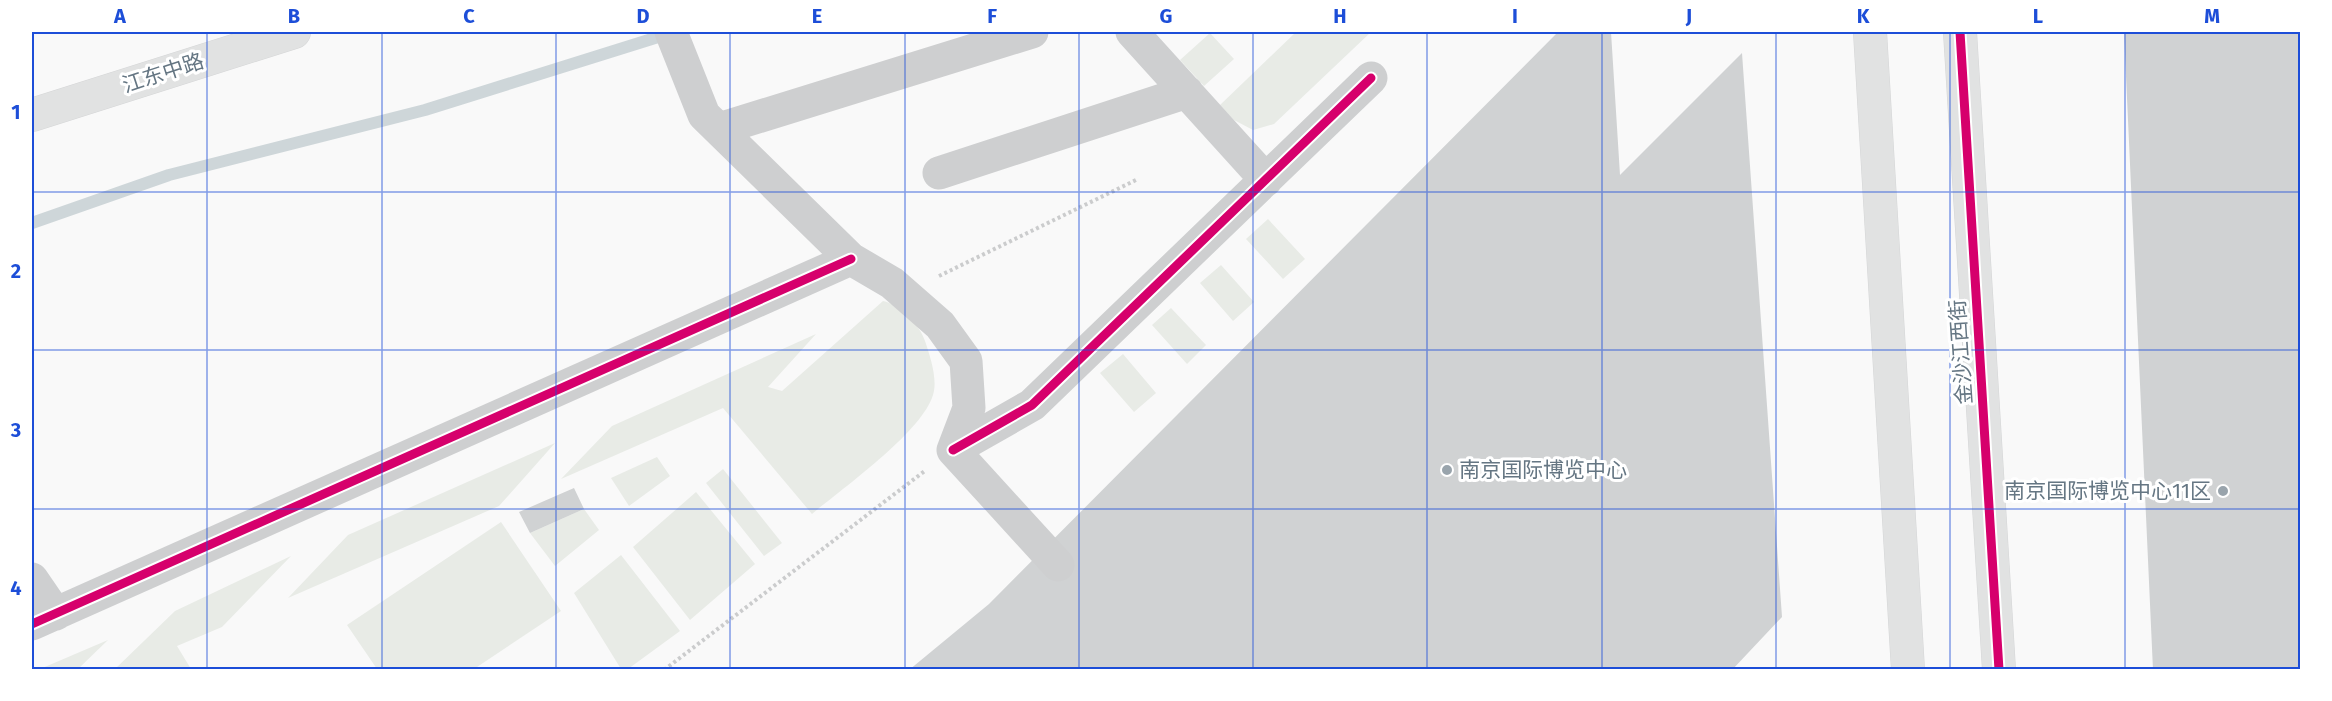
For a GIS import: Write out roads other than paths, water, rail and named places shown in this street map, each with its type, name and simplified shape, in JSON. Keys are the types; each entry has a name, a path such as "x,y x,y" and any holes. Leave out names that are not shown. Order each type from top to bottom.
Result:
{"street":[{"name":"江东中路","path":"32,115 294,32"},
{"path":"671,32 704,115 852,259 903,293 940,325 966,361 969,408 952,450"},
{"path":"719,129 1032,32"},
{"path":"1132,32 1266,180"},
{"path":"1870,32 1908,669"},
{"name":"金沙江西街","path":"1960,32 1999,669"},
{"path":"952,450 1032,405 1371,78"},
{"path":"939,173 1187,92"},
{"path":"32,579 44,619 852,259"},
{"path":"952,450 1058,566"}],"waterway":[{"path":"32,223 169,175 425,110 671,33"}],"place":[{"name":"南京国际博览中心","path":"1447,470"},
{"name":"南京国际博览中心11区","path":"2223,491"}]}
